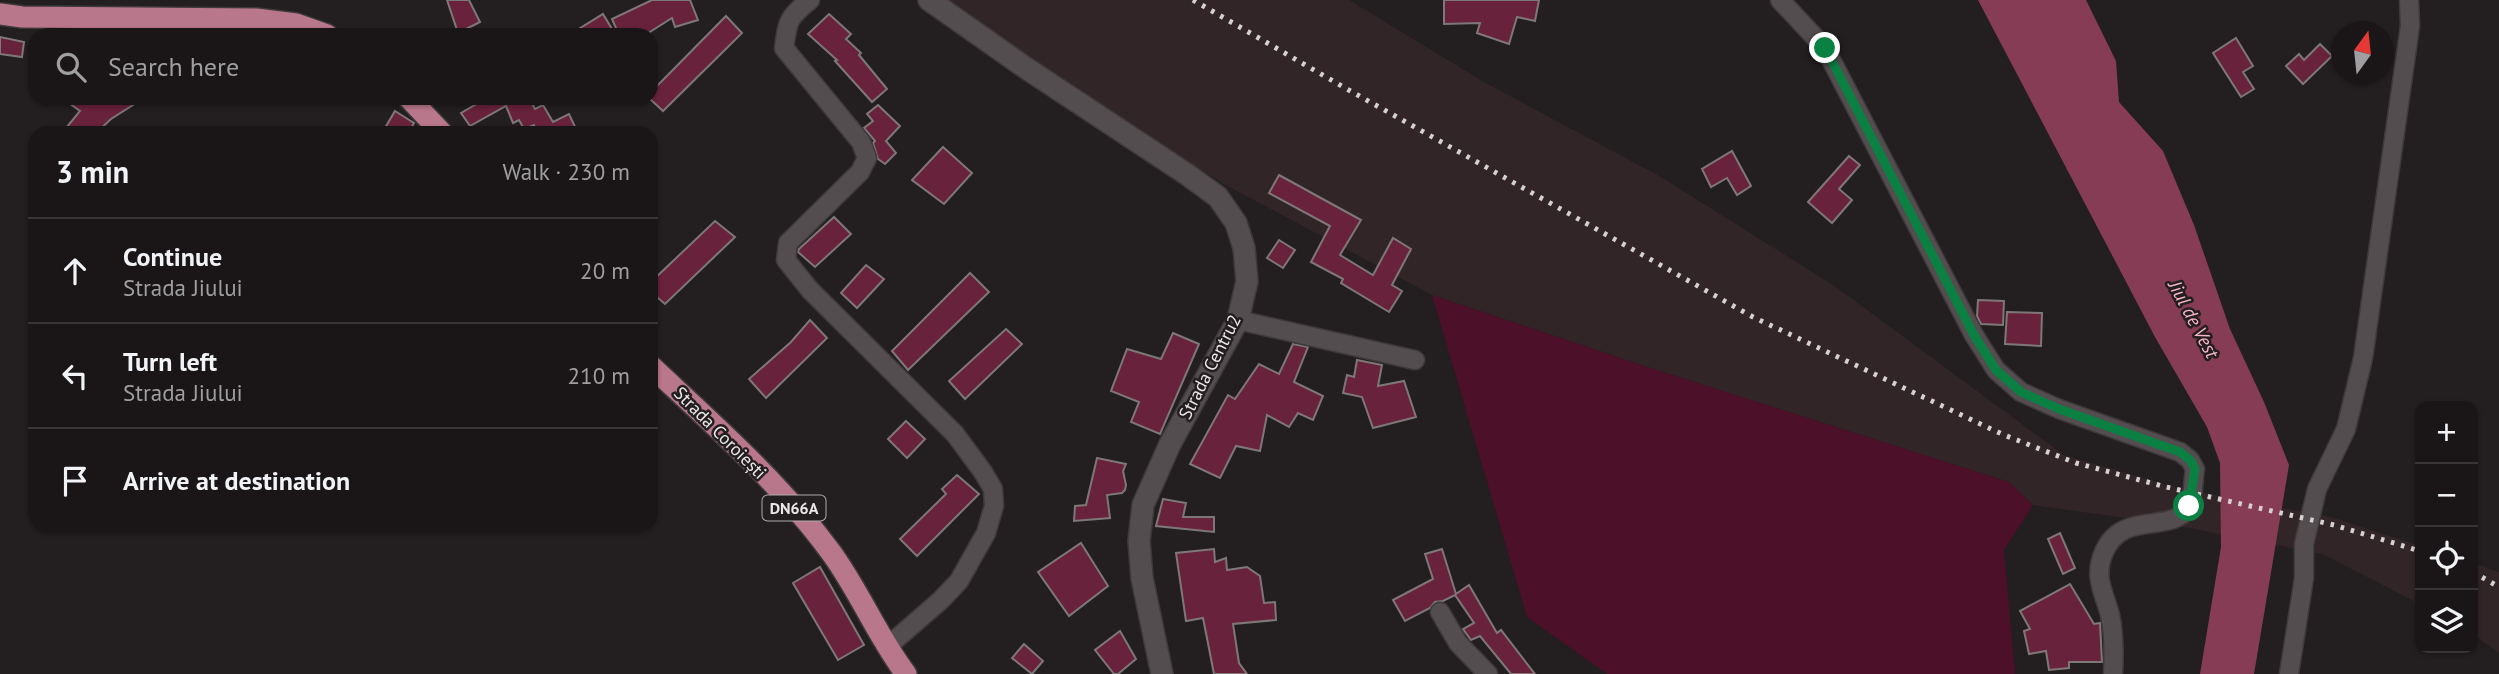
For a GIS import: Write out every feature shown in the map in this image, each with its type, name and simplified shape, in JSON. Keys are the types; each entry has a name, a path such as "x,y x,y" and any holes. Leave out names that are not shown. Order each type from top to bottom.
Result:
{"main road":[{"path":"0,14 22,17 256,19 307,28"},
{"path":"416,105 435,126"},
{"name":"Strada Coroiești","path":"658,373 802,517 830,551 906,674"}],"street":[{"path":"810,0 794,13 788,23 784,48 861,142 867,158 860,172 788,243 786,260 810,290 955,434 993,489 994,506 986,533 959,581 888,646"},
{"name":"Strada Centru2","path":"929,0 1218,197 1236,223 1244,248 1247,281 1238,320 1170,444 1143,505 1139,541 1142,579 1162,674"},
{"path":"1780,0 1825,48 1974,335 1996,370 2021,392 2059,409 2180,452 2190,460 2195,469 2189,506 2170,520 2132,526 2116,533 2103,554 2099,584 2110,617 2113,674"},
{"path":"2289,674 2304,578 2304,544 2317,489 2346,429 2363,358 2410,26 2409,0"},
{"path":"1238,320 1415,360"},
{"path":"1440,612 1458,643 1488,674"}],"shaded area":[{"path":"935,0 1349,0 1484,82 1661,177 1836,287 2064,455 2178,488 2331,517 2415,544 2415,601 2322,554 2174,525 2033,505 2009,482 1635,363 1432,295 1222,183"},
{"path":"1432,295 1635,363 2009,482 2033,505 2004,550 2015,674 1607,674 1527,617"},
{"path":"2478,565 2499,572 2499,653 2478,638"}],"water":[{"name":"Jiul de Vest","path":"1978,0 2086,0 2116,61 2119,102 2163,151 2194,225 2230,329 2264,402 2289,465 2254,674 2200,674 2221,547 2220,463 2207,427 2155,337"}],"building":[{"path":"447,0 469,0 480,22 468,28 456,28"},
{"path":"652,0 690,0 698,20 675,27 672,18 656,28 616,28 612,19"},
{"path":"1444,0 1539,0 1535,21 1517,17 1509,44 1477,33 1480,23 1444,24"},
{"path":"603,14 611,28 580,28"},
{"path":"829,14 851,34 846,39 861,53 859,55 887,89 872,102 835,61 837,60 808,34"},
{"path":"726,16 742,33 663,111 657,105 658,85"},
{"path":"0,37 24,42 22,57 0,54"},
{"path":"2236,38 2253,66 2243,72 2254,89 2241,97 2213,53"},
{"path":"2320,44 2331,55 2303,84 2286,66 2299,54 2304,60"},
{"path":"72,105 133,105 104,126 68,126 80,111"},
{"path":"475,105 533,105 535,109 543,105 553,122 569,114 575,126 522,126 519,120 513,123 506,106 470,126 461,113"},
{"path":"878,105 900,126 886,141 896,153 885,164 878,159 873,143 875,141 864,128 873,121 867,114"},
{"path":"395,111 414,123 412,126 386,126"},
{"path":"943,147 972,173 944,204 912,180"},
{"path":"1732,151 1751,186 1737,195 1727,178 1711,187 1702,169"},
{"path":"1849,156 1860,165 1839,189 1852,200 1832,223 1808,202"},
{"path":"1279,175 1361,220 1340,255 1373,275 1393,238 1411,249 1392,285 1402,291 1389,312 1341,283 1343,279 1311,262 1330,226 1269,193"},
{"path":"834,217 851,234 815,267 798,252 799,249"},
{"path":"715,221 735,237 665,304 658,298 658,275"},
{"path":"1279,240 1295,250 1283,268 1267,258"},
{"path":"866,265 884,279 857,308 841,293"},
{"path":"970,273 989,292 908,370 892,351"},
{"path":"1978,300 2004,301 2003,325 1981,324 1977,316"},
{"path":"2007,312 2042,313 2041,346 2005,344"},
{"path":"810,320 827,338 766,398 749,379 791,342"},
{"path":"1006,329 1022,344 965,399 949,381"},
{"path":"1173,333 1199,344 1160,434 1131,422 1139,402 1111,391 1127,349 1161,359"},
{"path":"1293,344 1308,347 1294,382 1323,396 1313,420 1298,413 1289,427 1267,415 1260,451 1236,446 1220,478 1190,464 1228,395 1235,399 1259,364 1279,374"},
{"path":"1357,360 1382,365 1378,386 1404,381 1416,417 1373,428 1362,397 1343,393 1347,375 1354,377"},
{"path":"906,421 925,439 907,458 888,439"},
{"path":"1097,458 1126,464 1123,471 1125,490 1107,495 1110,518 1074,521 1075,506 1086,505"},
{"path":"957,475 979,494 917,556 900,539 946,494 942,489"},
{"path":"1163,499 1186,503 1183,517 1214,517 1214,532 1156,526"},
{"path":"2060,533 2075,568 2063,574 2048,539"},
{"path":"1081,543 1108,586 1069,616 1038,572"},
{"path":"1214,549 1215,562 1226,558 1227,570 1247,567 1260,576 1264,603 1275,602 1276,620 1233,624 1239,663 1247,674 1214,674 1203,618 1186,621 1176,553"},
{"path":"1442,549 1456,594 1469,585 1497,633 1501,630 1535,674 1511,674 1480,636 1471,640 1463,629 1474,623 1455,595 1435,602 1430,608 1405,621 1393,600 1433,579 1425,554"},
{"path":"820,567 864,645 838,660 793,583"},
{"path":"2070,584 2094,624 2100,623 2102,662 2069,662 2069,668 2049,670 2046,651 2029,654 2024,631 2030,629 2020,611"},
{"path":"1120,631 1136,659 1118,674 1114,674 1095,650"},
{"path":"1024,644 1043,661 1032,674 1012,658"}],"railway":[{"path":"1193,0 1753,317 2004,435 2076,463 2166,487 2334,525 2415,549"},
{"path":"2478,575 2499,587"}],"route":[{"path":"1825,48 1974,335 1996,370 2021,392 2059,409 2180,452 2190,460 2195,469 2189,506"}]}
